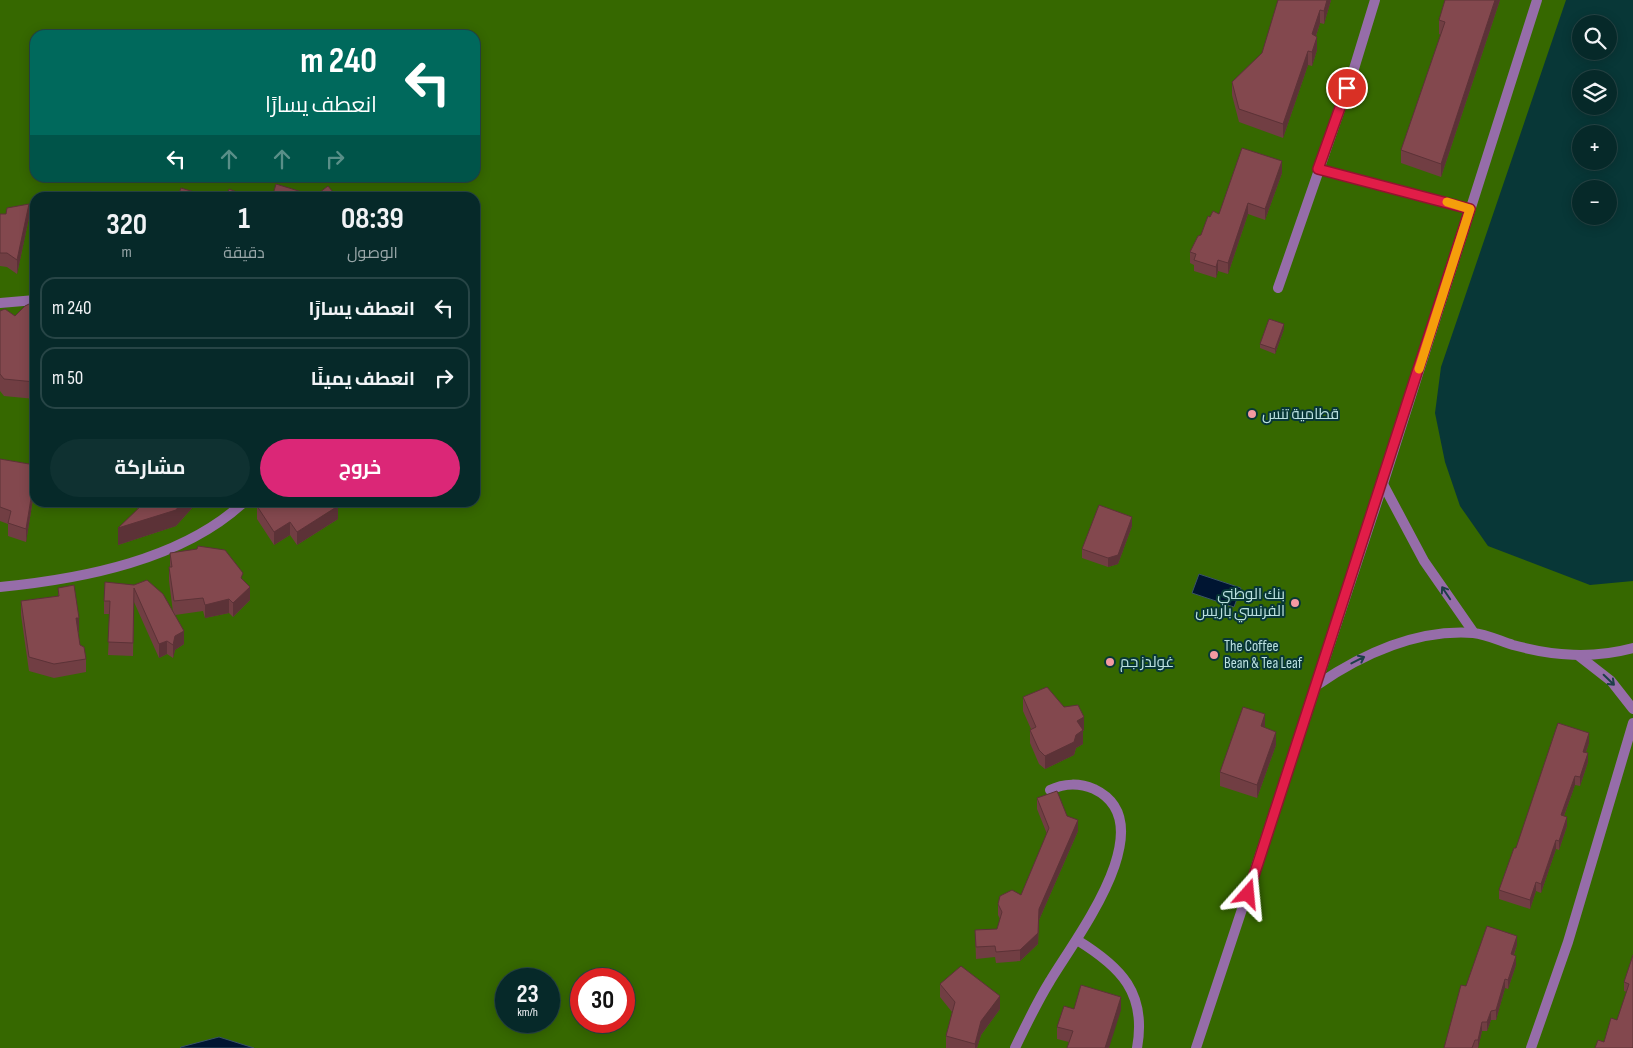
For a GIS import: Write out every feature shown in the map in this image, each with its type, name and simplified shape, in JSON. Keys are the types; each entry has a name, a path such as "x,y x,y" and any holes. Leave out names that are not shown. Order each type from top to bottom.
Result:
{"street":[{"path":"1278,288 1375,0"},
{"path":"1196,1048 1383,484 1537,0"},
{"path":"1318,169 1470,209"},
{"path":"0,303 30,300"},
{"path":"1383,484 1424,561 1474,633"},
{"path":"0,586 120,566 162,552 197,536 232,514 239,507"},
{"path":"1317,685 1365,656 1391,646 1446,634 1474,633 1539,651 1579,656 1633,648"},
{"path":"1579,656 1611,681 1633,710"},
{"path":"1531,1048 1568,942 1633,723"},
{"path":"1015,1048 1050,980 1077,940 1105,889 1122,837 1120,820 1113,805 1102,793 1086,786 1065,785 1050,790"},
{"path":"1077,940 1100,954 1122,974 1134,995 1140,1017 1136,1048"}],"green space":[{"path":"0,0 1566,0 1441,367 1435,413 1445,462 1460,506 1488,546 1590,585 1633,581 1633,1048 0,1048"}],"water":[{"path":"1199,574 1241,588 1234,607 1192,593"},
{"path":"219,1037 254,1048 180,1048 181,1047"}],"building":[{"path":"1278,0 1327,0 1324,11 1320,10 1312,34 1317,37 1312,52 1308,51 1283,124 1239,109 1232,82 1262,53"},
{"path":"1445,0 1495,0 1441,164 1401,150 1445,22 1439,20"},
{"path":"1242,148 1282,161 1265,209 1248,203 1228,263 1218,260 1216,267 1194,260 1196,254 1190,252 1198,236 1201,235 1208,216 1210,217 1213,211 1219,214"},
{"path":"276,184 302,192 274,192"},
{"path":"328,186 333,192 320,192"},
{"path":"181,188 194,192 179,192"},
{"path":"29,204 17,260 7,253 0,253 0,214 6,214 7,208"},
{"path":"30,304 30,382 4,379 0,374 0,311 5,309 15,316"},
{"path":"1269,319 1284,324 1275,349 1260,344"},
{"path":"0,459 30,464 30,505 26,529 8,523 11,511 0,507"},
{"path":"1099,505 1132,517 1118,555 1108,558 1082,549"},
{"path":"140,507 178,507 176,510 118,528"},
{"path":"258,507 336,507 297,532 290,522 274,532"},
{"path":"198,546 225,550 243,573 241,578 250,587 233,603 229,599 205,605 203,598 174,601 169,567 172,567 170,553 197,549"},
{"path":"147,580 163,594 184,631 175,636 173,645 167,641 159,644 134,588 133,643 108,642 110,601 104,601 105,582 134,585"},
{"path":"74,585 79,618 76,618 80,645 84,647 86,659 54,664 29,657 21,601 59,596 58,588"},
{"path":"1047,687 1064,707 1078,705 1084,717 1077,721 1083,730 1076,735 1074,742 1045,756 1039,750 1030,730 1036,727 1023,697"},
{"path":"1243,707 1265,714 1261,726 1276,732 1257,785 1220,772"},
{"path":"1558,723 1589,733 1583,752 1588,753 1580,777 1575,776 1561,815 1567,817 1559,841 1556,840 1541,884 1536,882 1530,900 1499,890 1514,848 1516,848"},
{"path":"1057,791 1067,816 1078,820 1039,909 1038,933 1020,950 996,952 995,946 976,947 975,930 997,929 1002,912 998,904 1000,896 1012,890 1021,895 1049,828 1037,798"},
{"path":"1487,926 1517,936 1511,954 1516,956 1508,980 1505,979 1496,1010 1491,1011 1487,1022 1482,1022 1478,1040 1475,1040 1472,1048 1444,1048 1461,985 1466,986"},
{"path":"1633,955 1633,1048 1595,1048 1598,1040 1604,1042 1611,1018 1617,1020 1629,984 1624,982"},
{"path":"961,966 1000,996 981,1021 975,1044 946,1036 955,1002 940,984"},
{"path":"1081,985 1121,997 1105,1048 1067,1048 1073,1031 1057,1027 1064,1006 1074,1009"}],"slow traffic":[{"path":"1419,369 1470,209 1447,202"}],"place":[{"name":"قطامية تنس","path":"1252,414"},
{"name":"بنك الوطني الفرنسي باريس","path":"1295,603"},
{"name":"The Coffee Bean & Tea Leaf","path":"1214,655"},
{"name":"غولدز جم","path":"1110,662"}],"route":[{"path":"1248,894 1383,484 1470,209 1318,169 1347,88"}]}
